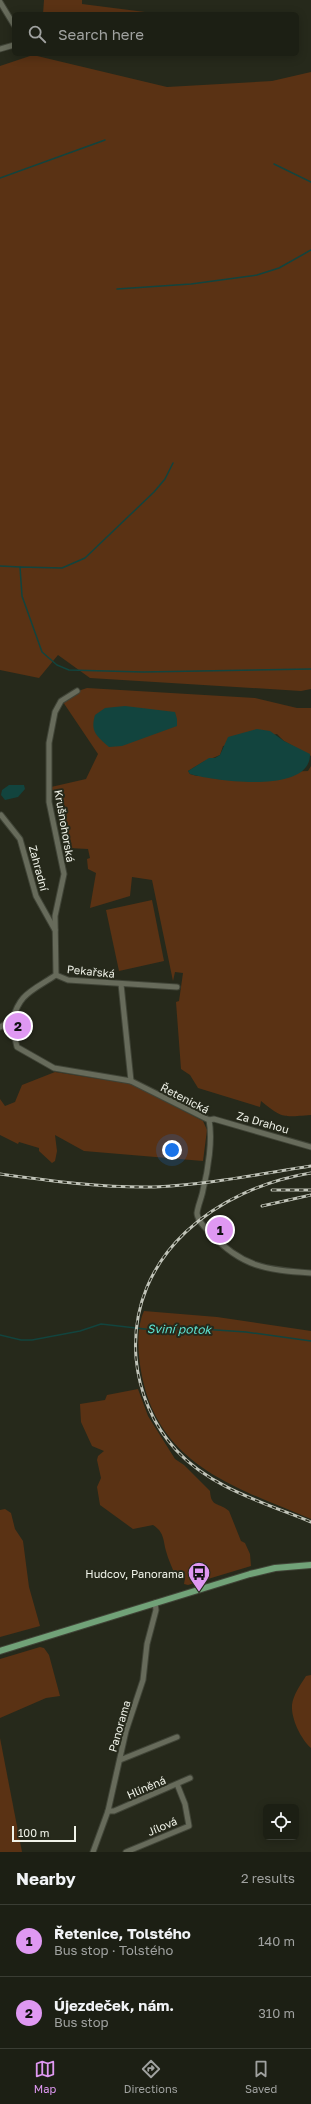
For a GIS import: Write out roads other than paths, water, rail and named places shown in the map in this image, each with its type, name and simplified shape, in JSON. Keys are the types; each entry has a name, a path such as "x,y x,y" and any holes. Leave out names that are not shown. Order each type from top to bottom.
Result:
{"main road":[{"path":"0,1651 262,1571 311,1565"}],"street":[{"path":"0,2 12,22"},
{"path":"0,49 12,46"},
{"name":"Krušnohorská","path":"56,975 55,916 64,874 49,802 49,743 55,712 61,701 77,691"},
{"name":"Zahradní","path":"0,815 20,839 36,896 55,930"},
{"name":"Pekařská","path":"11,1025 14,1010 20,1000 56,975 68,980 177,987"},
{"path":"121,984 130,1080"},
{"path":"0,1027 6,1024 11,1025"},
{"name":"Řetenická","path":"11,1025 13,1027 15,1043 18,1048 52,1068 130,1080 209,1120 211,1129 206,1175 197,1216 203,1226 229,1252 259,1267 311,1273"},
{"name":"Za Drahou","path":"209,1120 214,1119 311,1146"},
{"name":"Panorama","path":"93,1852 108,1811 126,1731 143,1680 147,1644 156,1610 155,1604"},
{"path":"120,1760 177,1737"},
{"name":"Hliněná","path":"108,1811 114,1811 190,1778"},
{"name":"Jílová","path":"126,1852 189,1826 185,1804 177,1784"}],"water":[{"path":"125,706 175,712 177,726 122,746 109,747 98,737 94,730 93,726 95,715 105,708"},
{"path":"257,729 270,731 284,741 310,754 306,767 294,776 278,780 258,782 201,777 190,774 188,771 209,758 215,758 220,755 228,737"},
{"path":"9,785 24,785 25,789 18,797 5,800 1,795 2,790"}],"waterway":[{"path":"0,178 105,140"},
{"path":"274,164 311,182"},
{"path":"117,289 191,284 257,275 279,268 311,250"},
{"path":"173,463 165,479 154,492 85,558 62,568 20,567 22,596 42,652 57,665 69,670 143,672 311,669"},
{"path":"0,566 20,567"},
{"name":"Sviní potok","path":"0,1335 21,1340 32,1340 80,1331 101,1324 162,1331 187,1328 246,1332 311,1341"}],"railway":[{"path":"0,1174 96,1185 154,1187 213,1182 311,1166"},
{"path":"311,1173 276,1181 243,1194 213,1211 186,1232 163,1258 147,1287 137,1321 136,1358 140,1383 148,1407 160,1430 176,1450 205,1475 257,1501 311,1522"},
{"path":"272,1190 311,1190"},
{"path":"262,1206 311,1195"}],"place":[{"name":"Újezdeček, nám.","path":"18,1026"},
{"name":"Řetenice, Tolstého","path":"220,1230"},
{"name":"Hudcov, Panorama","path":"199,1592"}]}
